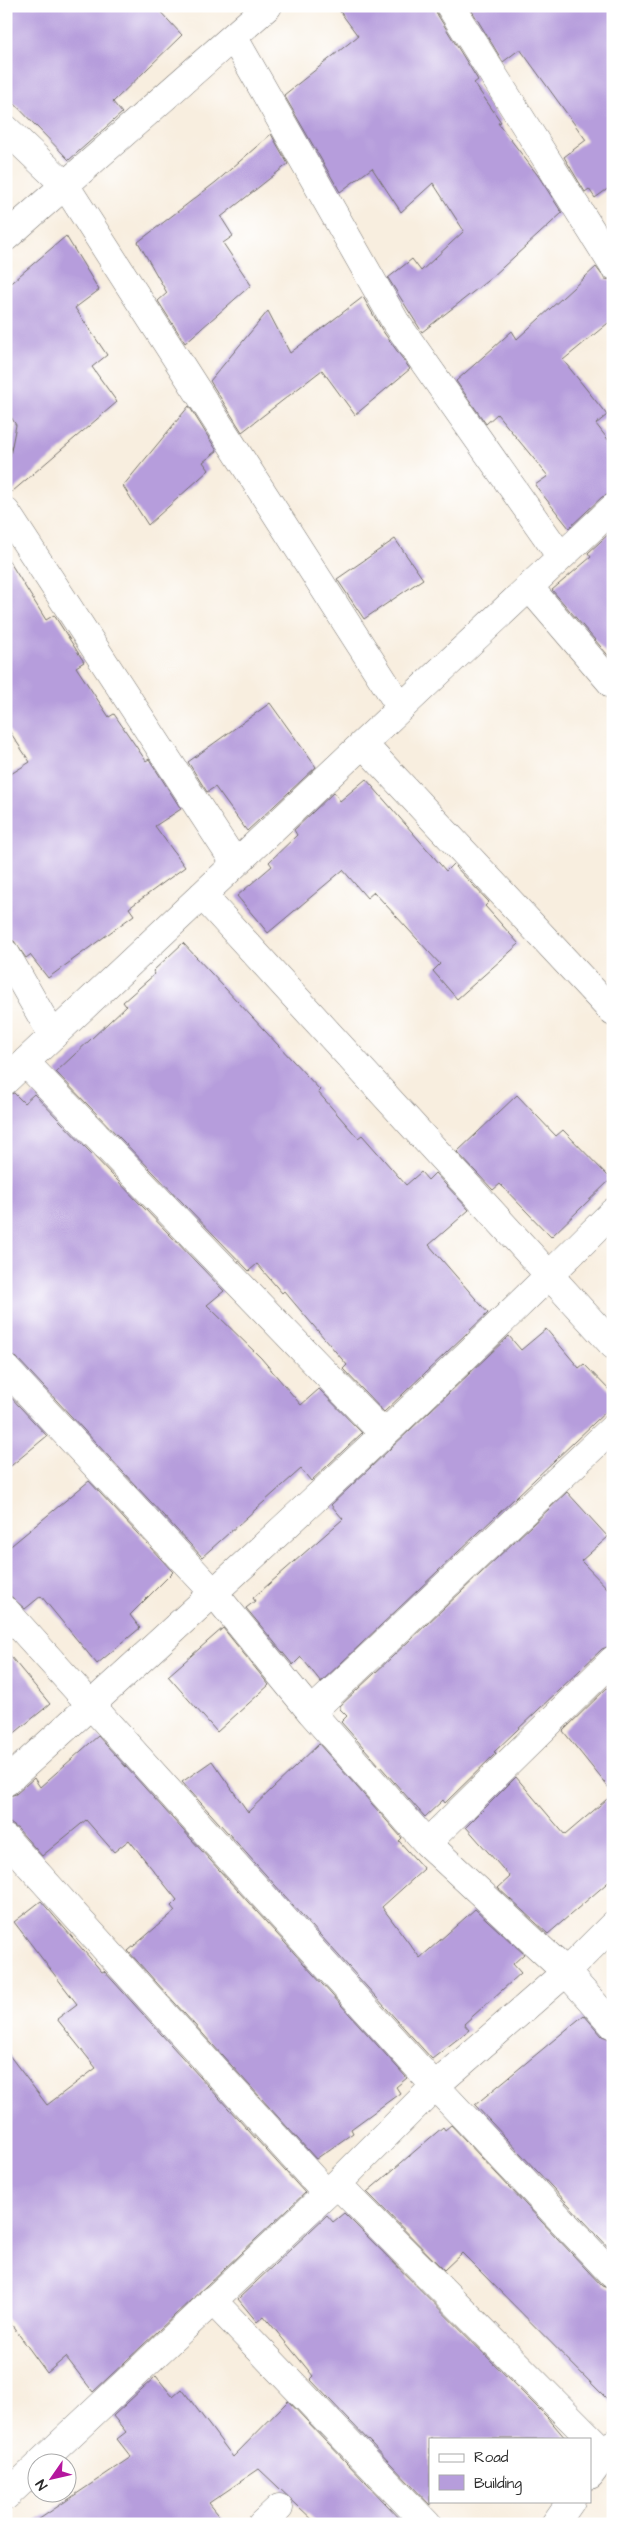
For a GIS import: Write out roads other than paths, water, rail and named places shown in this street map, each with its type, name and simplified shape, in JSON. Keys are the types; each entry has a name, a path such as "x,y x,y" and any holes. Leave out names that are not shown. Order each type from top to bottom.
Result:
{"street":[{"path":"6,237 234,38 268,6"},
{"path":"450,6 613,265"},
{"path":"234,38 395,321 561,558"},
{"path":"6,129 65,185 401,708"},
{"path":"383,1433 16,1071 613,508"},
{"path":"6,512 235,864"},
{"path":"529,587 613,685"},
{"path":"363,744 613,1012"},
{"path":"202,895 613,1345"},
{"path":"6,954 52,1036"},
{"path":"6,1782 214,1593 550,1275 613,1212"},
{"path":"6,1369 214,1593 311,1712 427,1843 566,1972 613,2025"},
{"path":"311,1712 613,1428"},
{"path":"6,1611 435,2086 613,2275"},
{"path":"427,1843 613,1660"},
{"path":"6,1839 331,2189 584,2438"},
{"path":"52,2452 331,2189 435,2086 566,1972 613,1925"},
{"path":"212,2300 427,2524"},
{"path":"592,2446 605,2459"},
{"path":"6,2496 28,2475"},
{"path":"555,2524 570,2502"}]}
